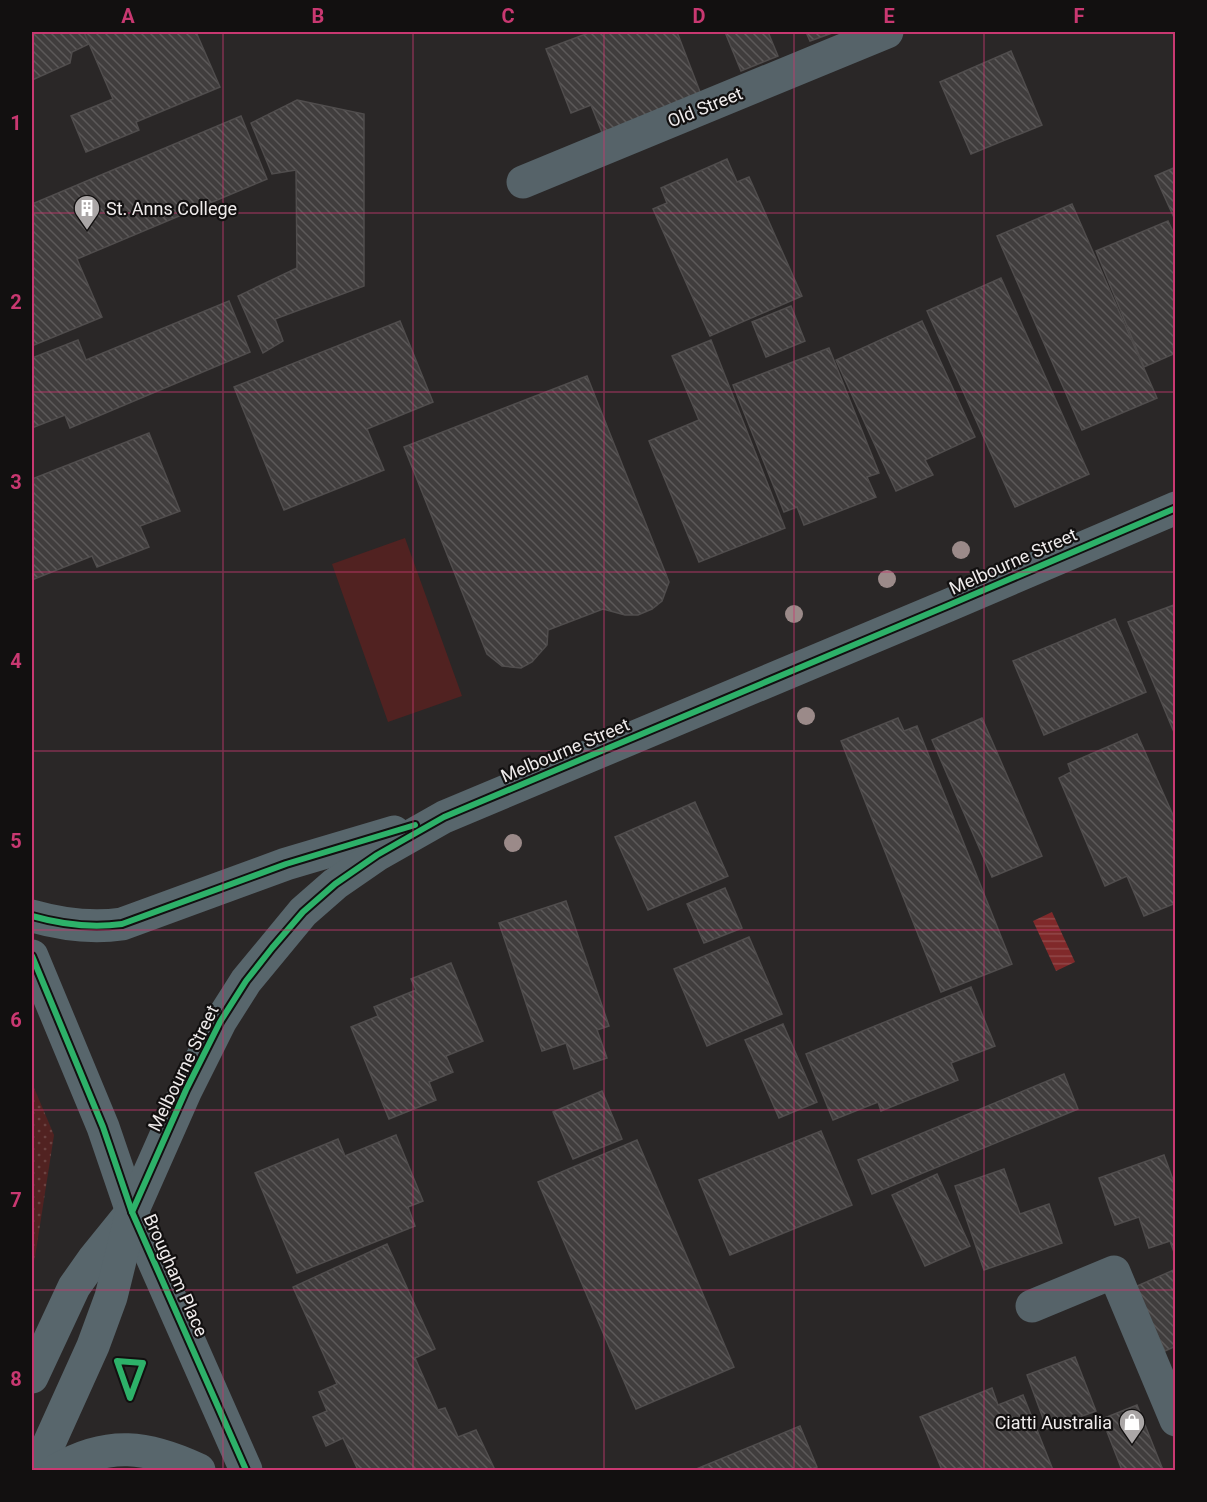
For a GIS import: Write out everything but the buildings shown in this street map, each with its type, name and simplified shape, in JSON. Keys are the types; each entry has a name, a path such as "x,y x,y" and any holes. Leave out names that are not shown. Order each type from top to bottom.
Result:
{"main road":[{"name":"Melbourne Street","path":"132,1212 186,1090 220,1022 266,956 303,912 335,884 377,855 444,817 1176,508"},
{"path":"32,916 80,925 122,924 286,864 444,817"},
{"name":"Brougham Place","path":"32,956 103,1127 132,1212 246,1470"},
{"path":"32,1377 74,1287 132,1212"},
{"path":"37,1470 93,1346 111,1297 132,1212"},
{"path":"57,1470 92,1455 131,1449 153,1452 199,1470"}],"street":[{"name":"Old Street","path":"523,182 887,32"},
{"path":"1032,1306 1113,1272 1176,1420"}],"shaded area":[{"path":"405,538 462,696 388,722 332,564"},
{"path":"1052,912 1075,962 1056,971 1033,921"},
{"path":"32,1083 54,1135 32,1269"}],"cycle path":[{"path":"132,1212 186,1090 220,1022 246,981 303,912 335,884 377,855 444,817 1176,508"},
{"path":"32,916 77,924 100,926 122,924 286,864 415,825"},
{"path":"32,956 103,1127 132,1212 246,1470"},
{"path":"117,1361 143,1363 130,1398 117,1361"}],"place":[{"name":"St. Anns College","path":"87,231"},
{"name":"Ciatti Australia","path":"1132,1445"}]}
